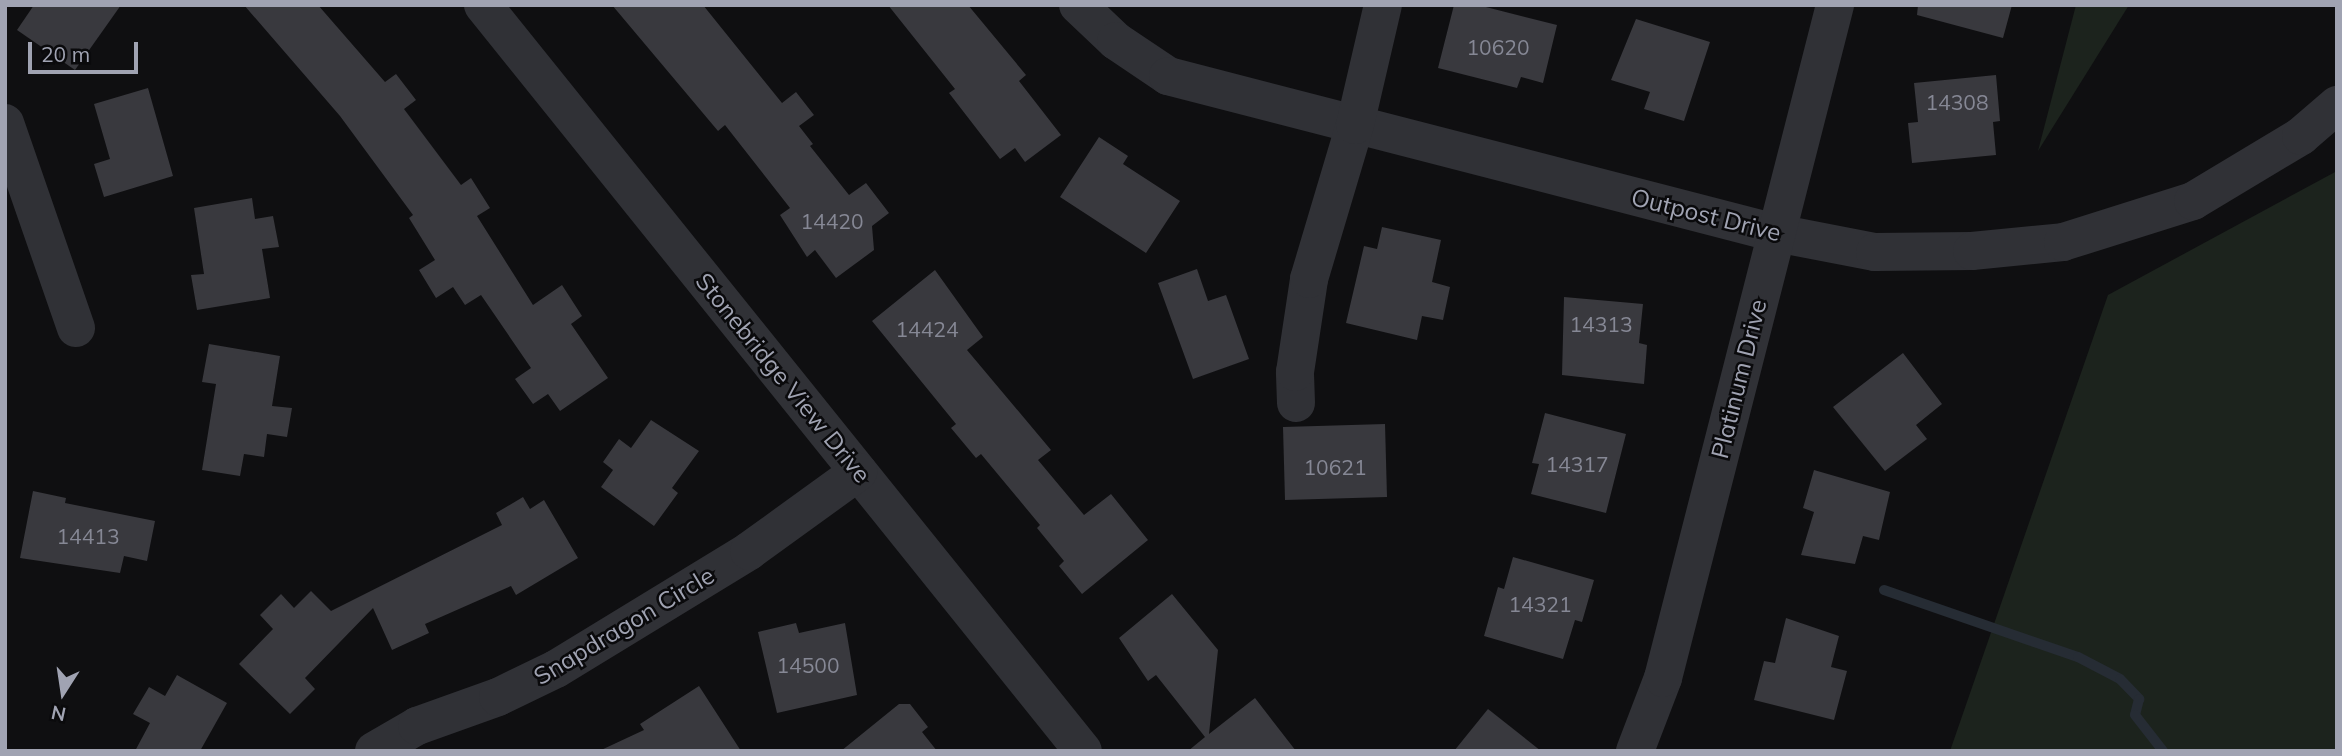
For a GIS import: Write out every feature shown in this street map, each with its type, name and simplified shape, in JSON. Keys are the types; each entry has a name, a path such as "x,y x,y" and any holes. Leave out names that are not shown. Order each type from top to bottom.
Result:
{"street":[{"name":"Stonebridge View Drive","path":"483,5 1083,751"},
{"name":"Outpost Drive","path":"1077,5 1116,41 1168,76 1776,233 1875,252 1972,251 2063,242 2193,201 2301,136 2337,105"},
{"path":"1296,403 1295,372 1309,279 1355,125 1383,5"},
{"name":"Platinum Drive","path":"1635,751 1663,678 1835,5"},
{"path":"5,122 76,328"},
{"name":"Snapdragon Circle","path":"374,751 417,726 498,697 556,669 749,551 858,472"}],"shaded area":[{"path":"2076,5 2129,5 2038,151"},
{"path":"2337,171 2337,751 1950,751 2108,295"}],"building":[{"path":"34,5 121,5 75,70 17,30"},
{"path":"244,5 318,5 385,82 396,74 416,100 404,109 461,185 471,178 490,208 477,216 533,305 562,285 582,316 571,324 608,378 560,411 548,394 533,404 515,379 531,368 481,295 465,305 453,287 436,298 419,270 435,260 409,218 413,215 340,116"},
{"path":"612,5 703,5 782,103 796,92 814,115 799,126 813,144 810,146 849,195 866,183 889,213 872,226 874,250 836,278 815,250 807,257 780,215 790,208 725,125 718,131"},
{"path":"888,5 968,5 1026,75 1019,81 1061,135 1025,162 1015,148 1000,159 949,93 955,89"},
{"path":"1454,5 1478,5 1557,25 1543,83 1521,77 1517,88 1438,68"},
{"path":"1918,5 2012,5 2003,38 1917,15"},
{"path":"1636,19 1710,42 1684,121 1644,109 1650,92 1611,80"},
{"path":"1996,75 2000,121 1993,122 1996,155 1912,163 1908,123 1918,122 1914,83"},
{"path":"148,88 173,176 104,197 94,164 110,159 94,104"},
{"path":"1099,137 1128,156 1123,164 1180,201 1146,253 1060,197"},
{"path":"252,198 255,219 273,216 279,247 262,249 270,298 197,310 191,275 204,274 194,208"},
{"path":"1382,227 1441,240 1432,282 1450,287 1443,320 1422,316 1417,340 1346,323 1364,246 1377,249"},
{"path":"1197,269 1208,301 1226,295 1249,359 1193,379 1158,283"},
{"path":"935,270 983,337 967,350 1051,450 1038,460 1084,515 1111,494 1148,540 1082,594 1059,566 1064,561 1037,528 1040,525 981,454 976,458 951,428 956,424 872,321"},
{"path":"1564,297 1643,304 1639,343 1647,345 1644,384 1562,375"},
{"path":"209,344 280,356 272,406 292,408 287,437 267,434 264,457 244,454 240,476 202,470 216,384 202,382"},
{"path":"1903,353 1942,404 1916,425 1927,439 1885,471 1833,407"},
{"path":"1545,413 1626,434 1606,513 1531,494 1539,464 1532,463"},
{"path":"651,420 699,451 672,488 678,493 654,526 601,487 613,470 603,462 619,439 631,448"},
{"path":"1385,424 1387,497 1285,500 1283,427"},
{"path":"1814,470 1890,492 1879,540 1863,536 1855,564 1801,555 1814,512 1803,508"},
{"path":"33,491 66,498 65,503 155,521 147,561 124,556 120,573 20,558"},
{"path":"523,497 530,509 544,500 578,558 516,595 511,586 425,624 429,633 392,650 373,608 305,678 315,689 290,714 239,664 273,629 260,615 281,594 294,608 311,591 331,611 502,525 496,513"},
{"path":"1513,557 1594,580 1582,622 1575,620 1563,659 1484,636 1498,587 1504,589"},
{"path":"1172,594 1218,650 1209,734 1255,698 1296,751 1188,751 1205,737 1156,675 1148,681 1119,638"},
{"path":"1786,618 1839,636 1831,667 1847,671 1834,720 1754,700 1764,661 1775,663"},
{"path":"796,623 799,633 845,623 857,695 777,713 758,632"},
{"path":"177,675 227,703 200,751 135,751 150,723 133,714 149,687 165,696"},
{"path":"699,686 741,751 599,751 644,730 640,724"},
{"path":"899,704 910,704 928,727 922,732 937,751 841,751"},
{"path":"1488,709 1541,751 1454,751"}],"waterway":[{"path":"1884,590 2078,657 2120,679 2139,699 2135,715 2163,751"}]}
